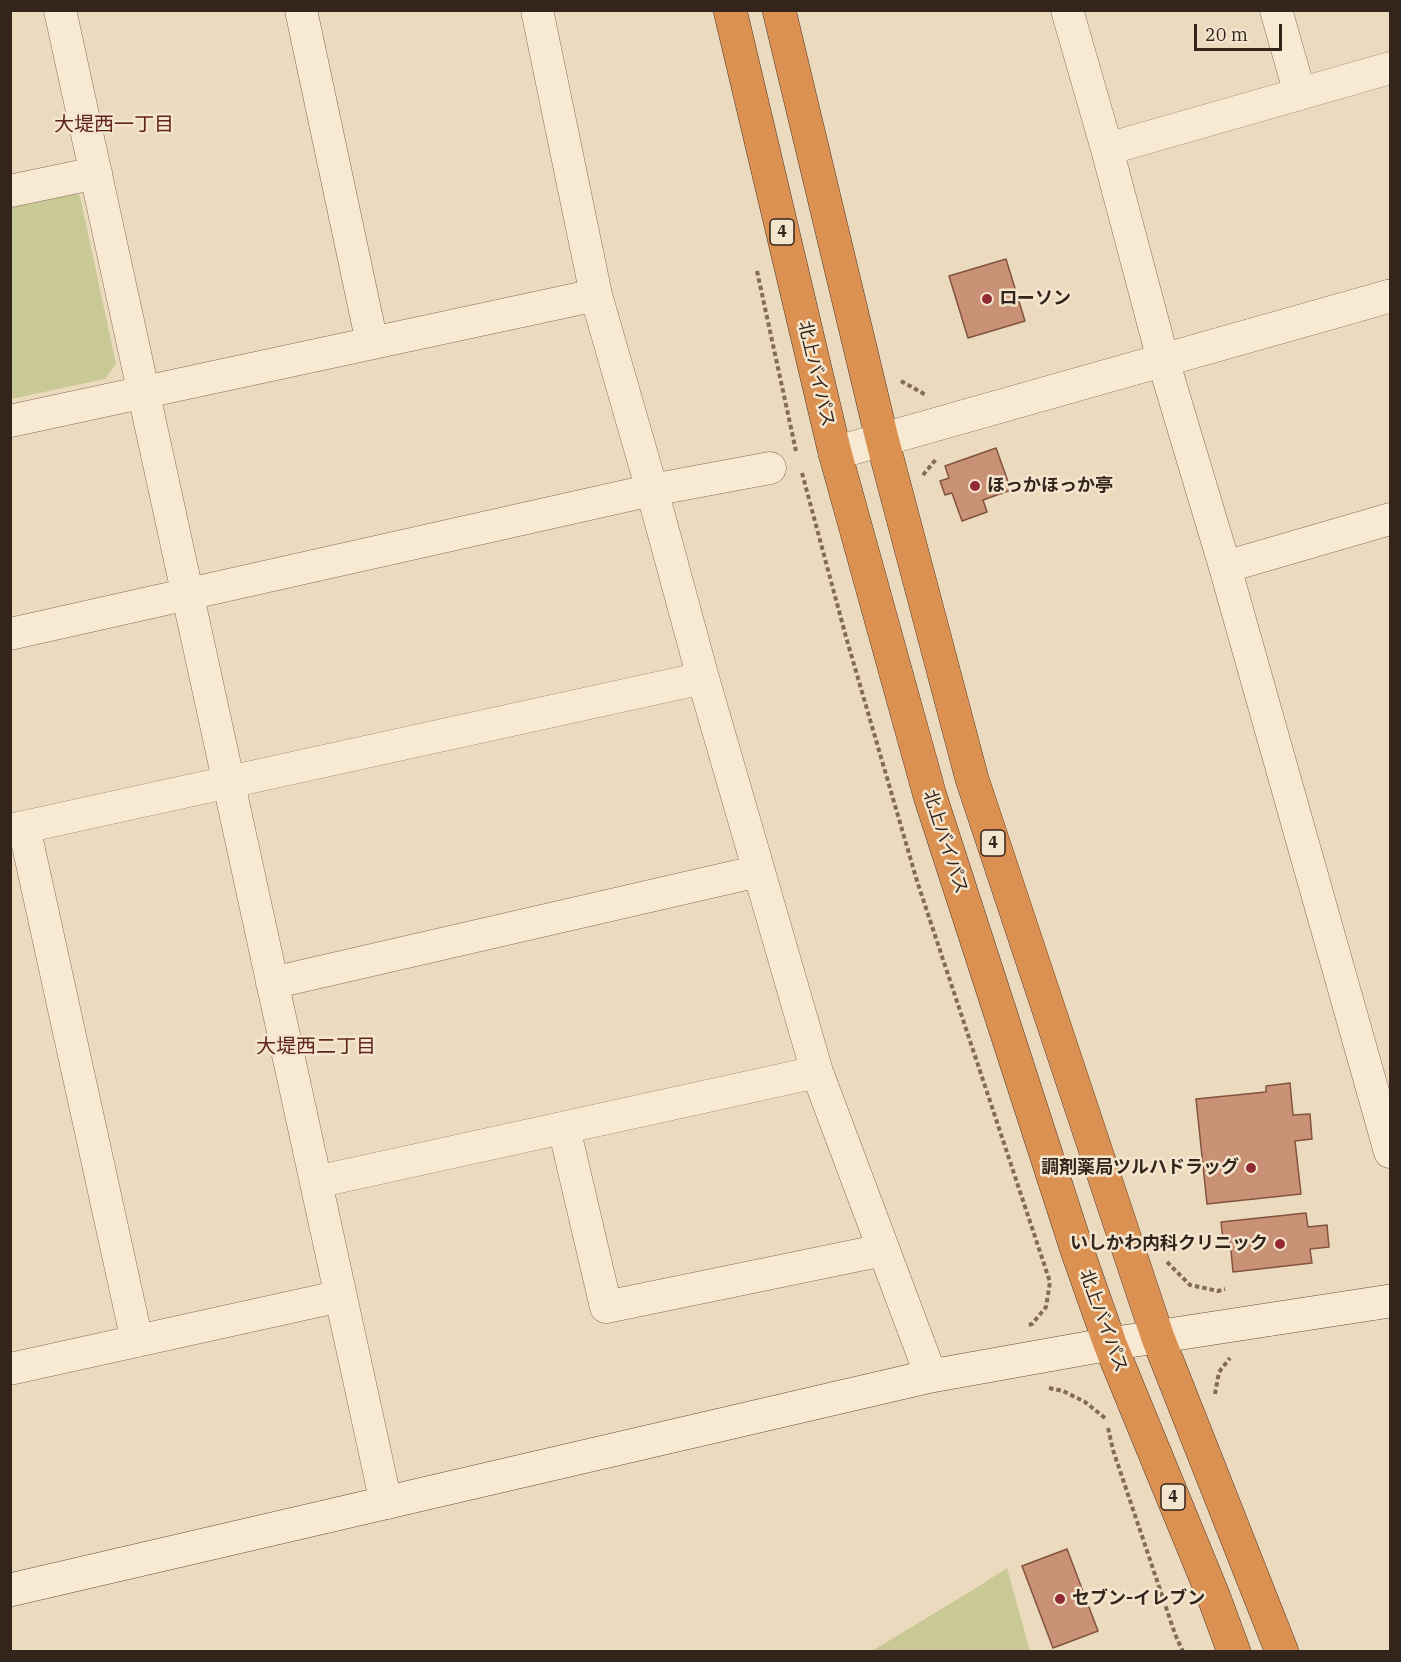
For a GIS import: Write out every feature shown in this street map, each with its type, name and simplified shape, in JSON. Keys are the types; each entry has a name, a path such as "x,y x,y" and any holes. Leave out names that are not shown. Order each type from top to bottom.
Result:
{"highway":[{"name":"北上バイパス","path":"730,10 835,453 930,795 1077,1250 1110,1344 1209,1584 1234,1652"},
{"name":"4","path":"779,10 882,440 972,779 1158,1338 1282,1652"}],"street":[{"path":"60,10 386,1503"},
{"path":"301,10 372,343"},
{"path":"537,10 596,295 703,678 817,1072 931,1376"},
{"path":"1067,10 1107,149 1163,360 1225,567 1390,1152"},
{"path":"1276,10 1300,94"},
{"path":"1107,149 1390,68"},
{"path":"10,191 96,173"},
{"path":"10,421 596,295"},
{"path":"835,453 1390,296"},
{"path":"10,634 652,490 770,468"},
{"path":"1225,567 1390,519"},
{"path":"137,1341 17,828 703,678"},
{"path":"272,983 759,871"},
{"path":"316,1182 817,1072"},
{"path":"564,1128 606,1307 883,1250"},
{"path":"10,1369 341,1296"},
{"path":"10,1590 931,1376 1110,1344 1390,1301"}],"path":[{"path":"898,375 902,382 931,398 933,425 939,454 922,477"},
{"path":"1164,1260 1190,1285 1218,1291 1225,1290"},
{"path":"1047,1387 1063,1391 1085,1402 1106,1419 1113,1450 1183,1652"}],"green space":[{"path":"69,188 80,196 116,364 105,379 11,399 10,201"},
{"path":"1007,1568 1030,1651 872,1651 976,1588"}],"building":[{"name":"ローソン","path":"1006,259 1025,321 968,338 949,276"},
{"name":"ほっかほっか亭","path":"996,448 1011,490 983,500 987,512 962,521 952,493 945,495 940,481 949,478 945,466"},
{"name":"調剤薬局ツルハドラッグ","path":"1290,1083 1293,1115 1310,1114 1312,1139 1295,1141 1301,1194 1207,1204 1196,1099 1266,1092 1266,1086"},
{"name":"いしかわ内科クリニック","path":"1306,1213 1308,1227 1327,1225 1329,1247 1310,1249 1312,1263 1233,1272 1230,1240 1223,1240 1221,1222"},
{"name":"セブン-イレブン","path":"1067,1549 1098,1631 1053,1648 1022,1566"}],"place":[{"name":"ローソン","path":"987,299"},
{"name":"ほっかほっか亭","path":"975,486"},
{"name":"調剤薬局ツルハドラッグ","path":"1251,1168"},
{"name":"いしかわ内科クリニック","path":"1280,1244"},
{"name":"セブン-イレブン","path":"1060,1599"}],"district":[{"name":"大堤西一丁目","path":"114,125"},
{"name":"大堤西二丁目","path":"316,1047"}]}
